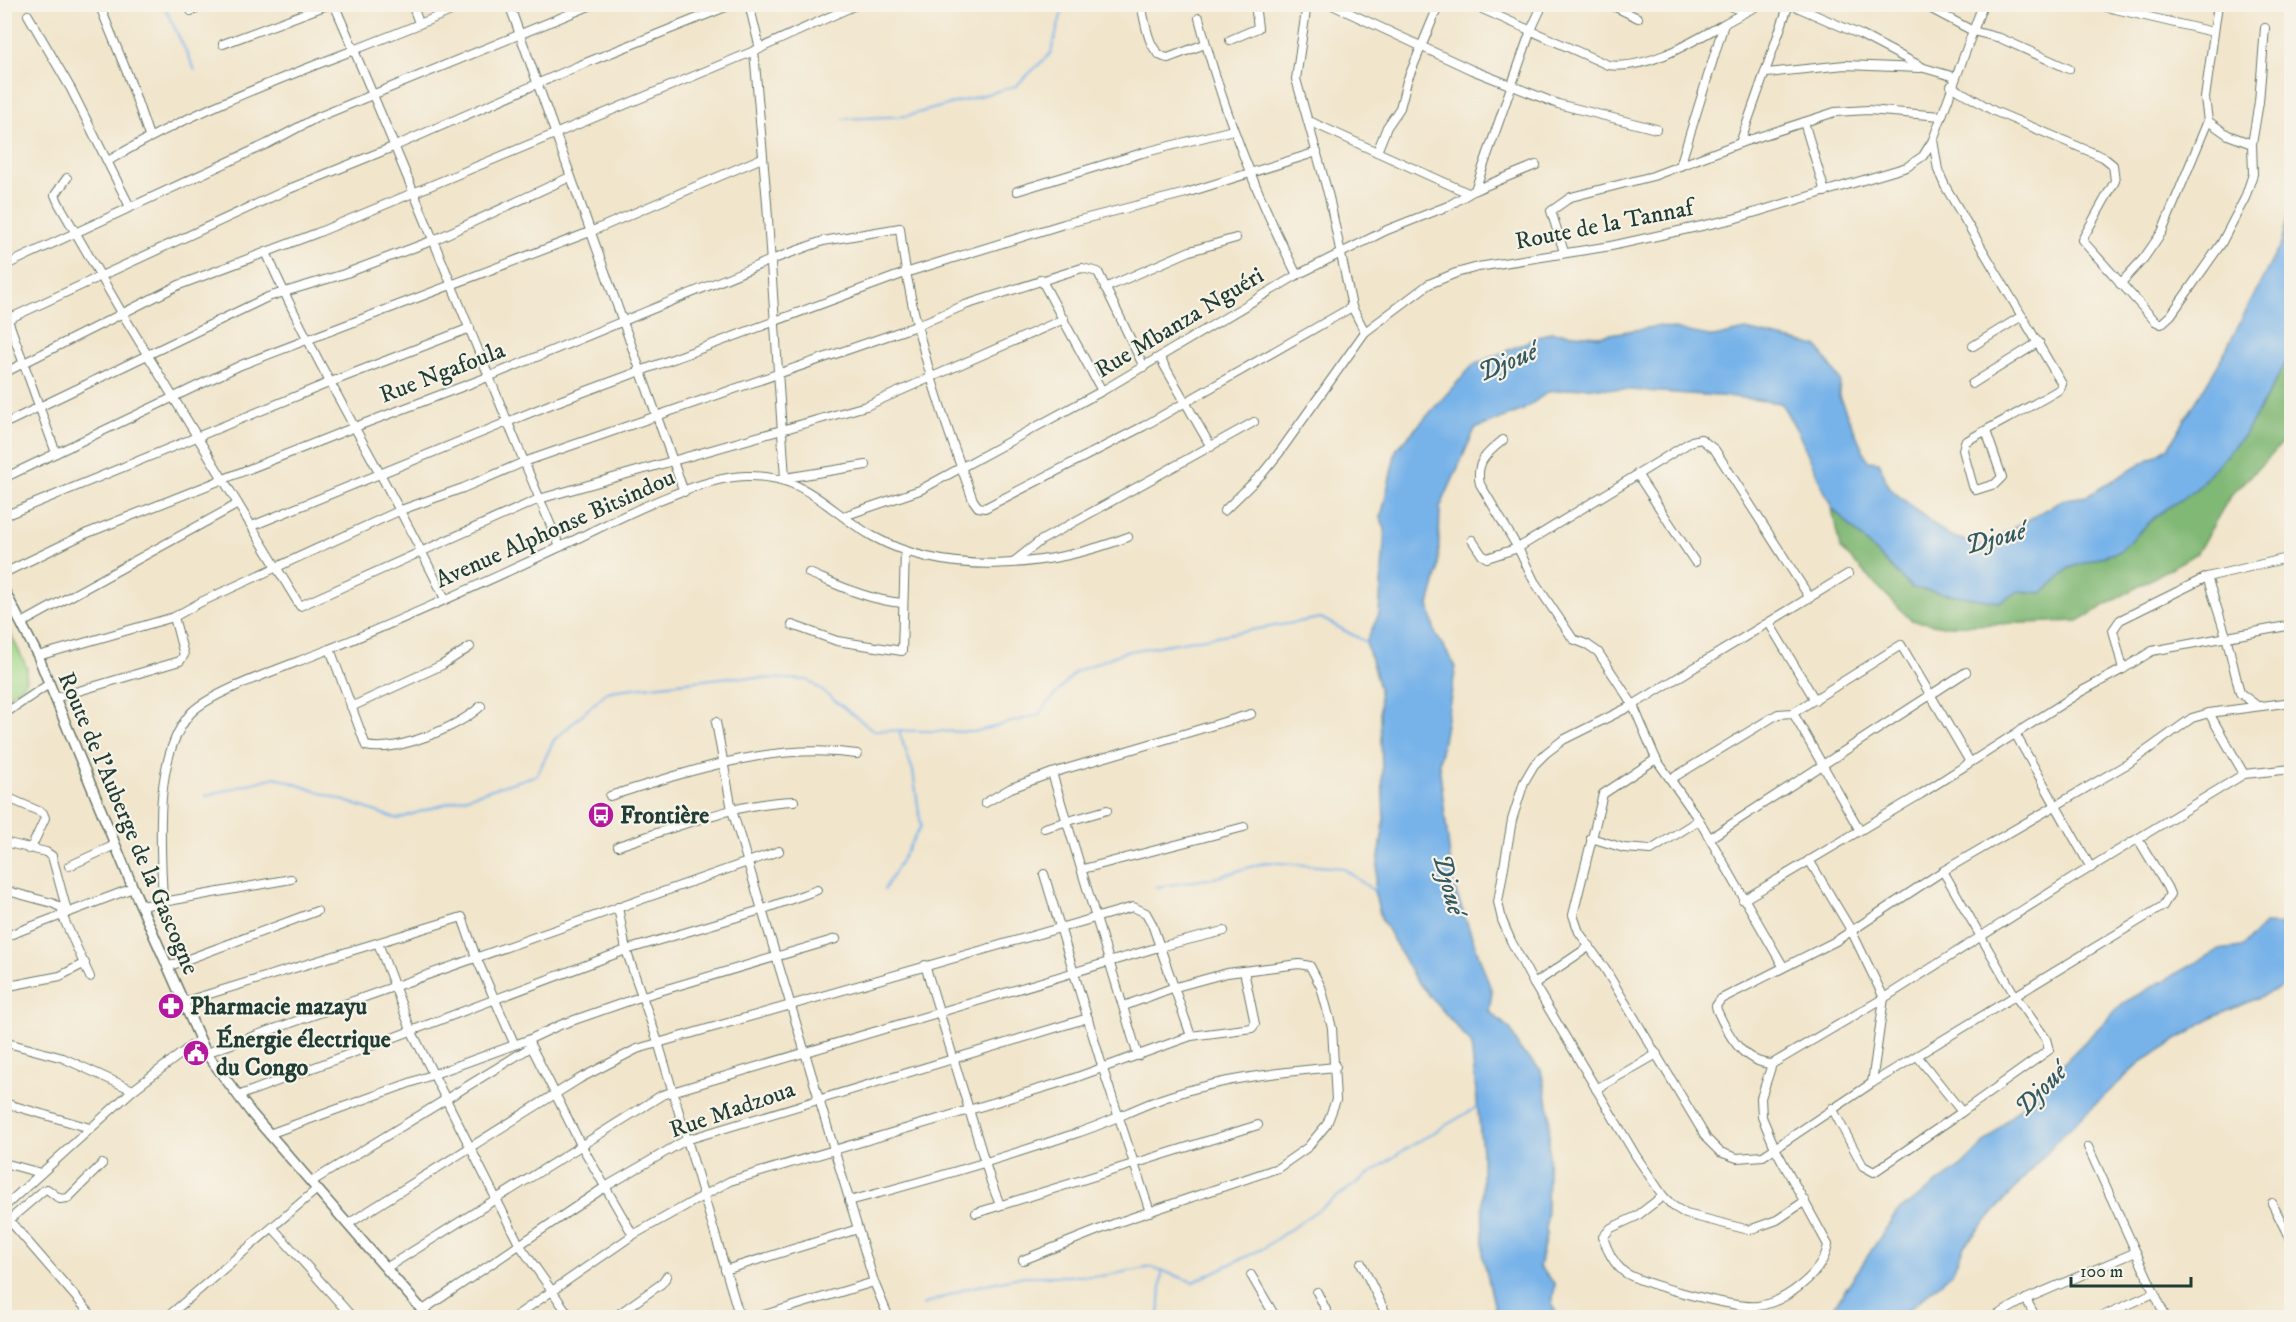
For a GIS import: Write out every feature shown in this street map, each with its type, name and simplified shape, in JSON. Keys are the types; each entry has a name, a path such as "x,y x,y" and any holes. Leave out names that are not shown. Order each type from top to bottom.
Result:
{"street":[{"path":"99,4 148,136"},
{"path":"191,11 206,4"},
{"path":"223,44 332,4 374,93 393,147 452,283 488,377 560,547"},
{"path":"412,4 419,23"},
{"path":"108,161 148,136 285,75 466,4"},
{"path":"509,4 684,492"},
{"path":"4,266 267,144 316,118 594,4"},
{"path":"56,453 6,321 289,189 537,86 578,66 733,4"},
{"path":"749,4 756,50 762,158 784,431 785,478 872,536 905,551 946,561 1015,561 1099,548 1128,537"},
{"path":"4,373 179,285 412,193 756,50 858,4"},
{"path":"1141,4 1155,52 1161,57 1168,58 1205,44"},
{"path":"1230,40 1257,28 1255,4"},
{"path":"1307,4 1296,80 1317,152 1342,254 1352,307 1365,332"},
{"path":"1330,4 1512,86 1558,104 1656,129"},
{"path":"1377,152 1387,127 1400,108 1407,81 1439,4"},
{"path":"1471,4 1608,65 1623,67 1658,57 1762,4"},
{"path":"1309,121 1472,191 1531,30 1543,4"},
{"path":"1609,4 1638,18"},
{"path":"1727,4 1743,12"},
{"path":"1740,143 1767,73 1789,4 1862,35 1924,68 1955,77"},
{"path":"1922,4 1973,31 2000,38 2069,69"},
{"name":"Route de la Tannaf","path":"1224,511 1262,474 1279,453 1365,332 1429,284 1456,273 1564,252 1651,239 1765,211 1907,167 1923,156 1933,140 1983,4"},
{"path":"2094,4 2213,32"},
{"path":"2120,284 2162,232 2208,121 2205,98 2218,4"},
{"path":"28,15 108,161 130,207"},
{"path":"1199,18 1205,44 1248,174 1297,275"},
{"path":"1680,166 1724,24"},
{"path":"1951,86 1994,111 2103,158 2113,165 2115,181 2082,240 2120,284 2155,321 2161,324 2166,321 2221,244 2245,198 2253,174 2252,144 2259,102 2265,28"},
{"path":"1767,73 1845,65 1924,68"},
{"path":"1564,252 1551,211 1571,197 1653,176 1740,143 1835,112 1868,110 1941,116"},
{"path":"2208,121 2228,135 2252,144"},
{"path":"1804,122 1824,192"},
{"path":"1017,191 1142,153 1233,130"},
{"path":"1933,140 1938,170 1945,186 2061,380 2060,389 1986,431 1963,445 1976,490 1995,484 2002,477 1986,431"},
{"path":"252,526 380,472 641,370 905,273 1064,224 1186,193 1317,152"},
{"path":"4,478 241,365 590,232 762,158"},
{"name":"Rue Mbanza Nguéri","path":"844,516 920,490 1102,392 1297,275 1387,230 1448,206 1472,191 1536,165"},
{"path":"4,424 148,356 205,326 284,292 344,274 434,240 570,177"},
{"path":"67,178 55,195 122,313 300,606 423,553 539,499 598,480 674,462 866,406 1064,319"},
{"name":"Rue Ngafoula","path":"4,573 85,534 488,377 771,260 823,241 900,228 905,273"},
{"path":"1105,288 1190,251 1236,238"},
{"path":"267,252 308,340 401,510 445,599"},
{"path":"38,656 174,617 401,510 463,488 524,462 916,326 964,305 1082,268 1098,272 1144,367"},
{"path":"905,273 930,378 973,500 978,507 985,508 1013,496 1352,307"},
{"path":"1041,279 1102,392"},
{"path":"1973,346 2022,316"},
{"path":"4,516 331,382 470,328"},
{"path":"1972,384 2038,342"},
{"path":"1160,358 1211,447"},
{"path":"1015,561 1040,541 1254,422"},
{"path":"1472,540 1482,555 1487,558 1518,548 1692,441 1701,439 1715,450 1810,598"},
{"path":"1503,440 1488,452 1480,463 1477,472 1480,484 1518,548 1534,581 1573,639 1598,652 1633,705 1656,759 1710,838 1743,900 1783,966"},
{"name":"Avenue Alphonse Bitsindou","path":"164,902 161,819 170,755 180,730 192,711 215,698 445,599 684,492 731,477 785,478 866,465"},
{"path":"1637,474 1695,562"},
{"path":"22,623 238,504"},
{"path":"792,625 837,641 902,651 905,551"},
{"path":"2123,669 2113,630 2120,620 2207,577 2292,557"},
{"path":"809,573 858,594 880,601 902,603"},
{"path":"1805,1201 1777,1220 1749,1230 1686,1214 1663,1196 1534,984 1511,941 1502,920 1498,902 1512,820 1524,782 1534,765 1563,740 1633,705 1848,574"},
{"path":"2207,577 2226,636 2240,693 2256,705"},
{"name":"Route de l'Auberge de la Gascogne","path":"4,590 38,656 133,888 206,1053 269,1134 426,1314"},
{"path":"55,698 180,662 184,655 174,617"},
{"path":"1773,621 1769,623 1815,700"},
{"path":"1743,900 1921,794 2082,691 2152,651 2292,625"},
{"path":"1671,779 1778,714 1793,713 1901,645 1932,694 1970,762"},
{"path":"351,707 442,664 470,647"},
{"path":"330,649 362,741 366,746 374,747 442,731 462,721 481,706"},
{"path":"1710,838 1966,672"},
{"path":"4,714 50,684"},
{"path":"2232,709 2240,693"},
{"path":"2292,702 2256,705 2192,718 2129,763 2054,804 1819,950 1721,999 1716,1006 1740,1050 1756,1063 1772,1064 1884,998 1980,936 2244,774 2292,768"},
{"path":"1793,713 1859,829"},
{"path":"2209,713 2244,774"},
{"path":"985,803 1011,788 1052,773 1251,714"},
{"path":"716,722 732,810 761,910 792,1005 874,1282 889,1317"},
{"path":"2016,735 2091,868"},
{"path":"610,796 723,762 797,752 831,751 857,754"},
{"path":"1656,759 1603,794 1573,915 1579,932 1657,1054 1707,1139 1719,1152 1737,1158 1753,1159 1775,1148 1832,1108 1918,1057 2014,994 2076,960 2169,900 2167,887 2138,839"},
{"path":"1052,773 1138,1056"},
{"path":"4,796 43,813 45,818 33,844 28,849"},
{"path":"618,846 732,810 774,802 794,801"},
{"path":"1044,828 1107,810"},
{"path":"1591,838 1624,848 1651,850 1698,820"},
{"path":"1083,869 1244,827"},
{"path":"4,842 46,852 52,856 66,913 90,977"},
{"path":"69,866 115,845"},
{"path":"206,1053 779,851"},
{"path":"1809,860 1851,930 1884,998 1872,1083"},
{"path":"1832,1108 1863,1166 1874,1172 2049,1050 2046,1038 2014,994 1943,872"},
{"path":"1044,874 1103,1069 1150,1212"},
{"path":"141,906 291,879"},
{"path":"4,937 133,888"},
{"path":"4,890 52,903 66,913"},
{"path":"238,1095 626,950 761,910 817,890"},
{"path":"618,907 626,950 658,1042 740,1317"},
{"path":"348,1224 611,1062 658,1042 1097,915 1132,907 1142,909 1152,924 1172,988 1191,1036"},
{"path":"167,967 317,911"},
{"path":"183,1002 462,917 476,957 514,1043"},
{"path":"386,1268 580,1143 653,1099 940,1011 1159,947 1224,931"},
{"path":"166,1317 273,1227 314,1185 529,1043 560,1025 643,996 836,939"},
{"path":"378,943 411,1030 495,1198 519,1244 571,1317"},
{"path":"1534,984 1590,946"},
{"path":"4,987 60,976 85,963"},
{"path":"1023,1260 1064,1242 1278,1168 1295,1158 1319,1135 1333,1113 1336,1100 1336,1067 1327,1008 1319,980 1310,966 1299,964 1227,973 1172,988 1124,1006"},
{"path":"925,965 1000,1205"},
{"path":"513,1317 633,1235 730,1181 835,1148 971,1111 1103,1069 1191,1036 1254,1027 1244,971"},
{"name":"Rue Madzoua","path":"426,1314 519,1244 605,1187 686,1140 954,1061 1088,1018"},
{"path":"4,1207 133,1090 199,1040"},
{"path":"4,1042 63,1058 133,1090"},
{"path":"269,1134 514,1043 529,1043"},
{"path":"529,1043 580,1143 633,1235"},
{"path":"1596,1089 1657,1054"},
{"path":"1918,1057 1962,1112"},
{"path":"1663,1196 1637,1216 1611,1228 1603,1237 1607,1251 1622,1270 1636,1280 1740,1306 1755,1307 1770,1304 1811,1276 1827,1250 1826,1239 1775,1148 1760,1109 1761,1098 1772,1064"},
{"path":"849,1201 986,1163 1119,1119 1150,1103 1193,1089 1257,1074 1336,1067"},
{"path":"4,1103 90,1128"},
{"path":"976,1213 1258,1125"},
{"path":"2088,1147 2166,1317"},
{"path":"4,1163 41,1173"},
{"path":"94,1317 9,1220 44,1190 47,1189 60,1199 68,1198 102,1164"},
{"path":"2272,1203 2292,1243"},
{"path":"273,1227 353,1317"},
{"path":"725,1270 858,1229"},
{"path":"1992,1317 2026,1299 2136,1252"},
{"path":"1361,1263 1388,1317"},
{"path":"1251,1275 1276,1317"},
{"path":"613,1317 661,1284 667,1276"},
{"path":"754,1317 874,1282"},
{"path":"1317,1292 1330,1317"},
{"path":"2098,1317 2154,1293"},
{"path":"2026,1299 2036,1317"}],"green space":[{"path":"2291,354 2291,434 2229,498 2197,553 2078,621 1943,626 1911,620 1840,548 1832,508 1912,588 1998,602 2019,591 2043,593 2069,568 2120,551 2156,516 2196,489 2245,434"},
{"path":"4,620 27,668 25,683 5,699"}],"water":[{"name":"Djoué","path":"2291,199 2291,354 2245,434 2196,489 2156,516 2120,551 2069,568 2043,593 2019,591 1999,602 1912,588 1832,508 1798,432 1781,403 1734,397 1585,387 1548,392 1523,410 1475,429 1440,508 1438,572 1429,605 1435,633 1456,667 1439,763 1453,884 1492,992 1489,1011 1511,1030 1520,1050 1541,1070 1550,1113 1546,1235 1539,1267 1555,1284 1552,1306 1559,1317 1497,1317 1483,1257 1482,1151 1471,1043 1415,979 1381,918 1374,891 1384,823 1379,688 1366,642 1379,614 1385,529 1381,518 1396,450 1473,365 1550,332 1598,336 1659,326 1714,337 1746,330 1817,346 1840,380 1839,396 1868,461 1879,462 1889,488 1947,535 1982,546 2065,499 2087,496 2168,448 2218,365 2282,241"},
{"name":"Djoué","path":"2264,924 2291,925 2291,983 2214,1017 2141,1062 2062,1135 1964,1246 1952,1273 1900,1317 1827,1317 1897,1212 1963,1165 2123,1003 2218,950 2242,947"}],"waterway":[{"path":"163,4 195,70"},
{"path":"843,119 907,116 1016,86 1051,53 1064,4"},
{"path":"205,796 275,777 397,819 537,775 554,740 607,692 617,690 730,677 808,680 873,730 974,732 1038,715 1075,672 1124,652 1321,618 1366,642"},
{"path":"884,890 921,826 913,771 899,732"},
{"path":"1156,887 1214,878 1267,862 1343,868 1374,891"},
{"path":"923,1305 968,1288 1024,1276 1102,1276 1152,1267 1193,1282 1262,1249 1404,1150 1477,1107"},
{"path":"1159,1318 1162,1272"}],"place":[{"name":"Frontière","path":"601,815"},
{"name":"Pharmacie mazayu","path":"171,1006"},
{"name":"Énergie électrique du Congo","path":"196,1053"}]}
